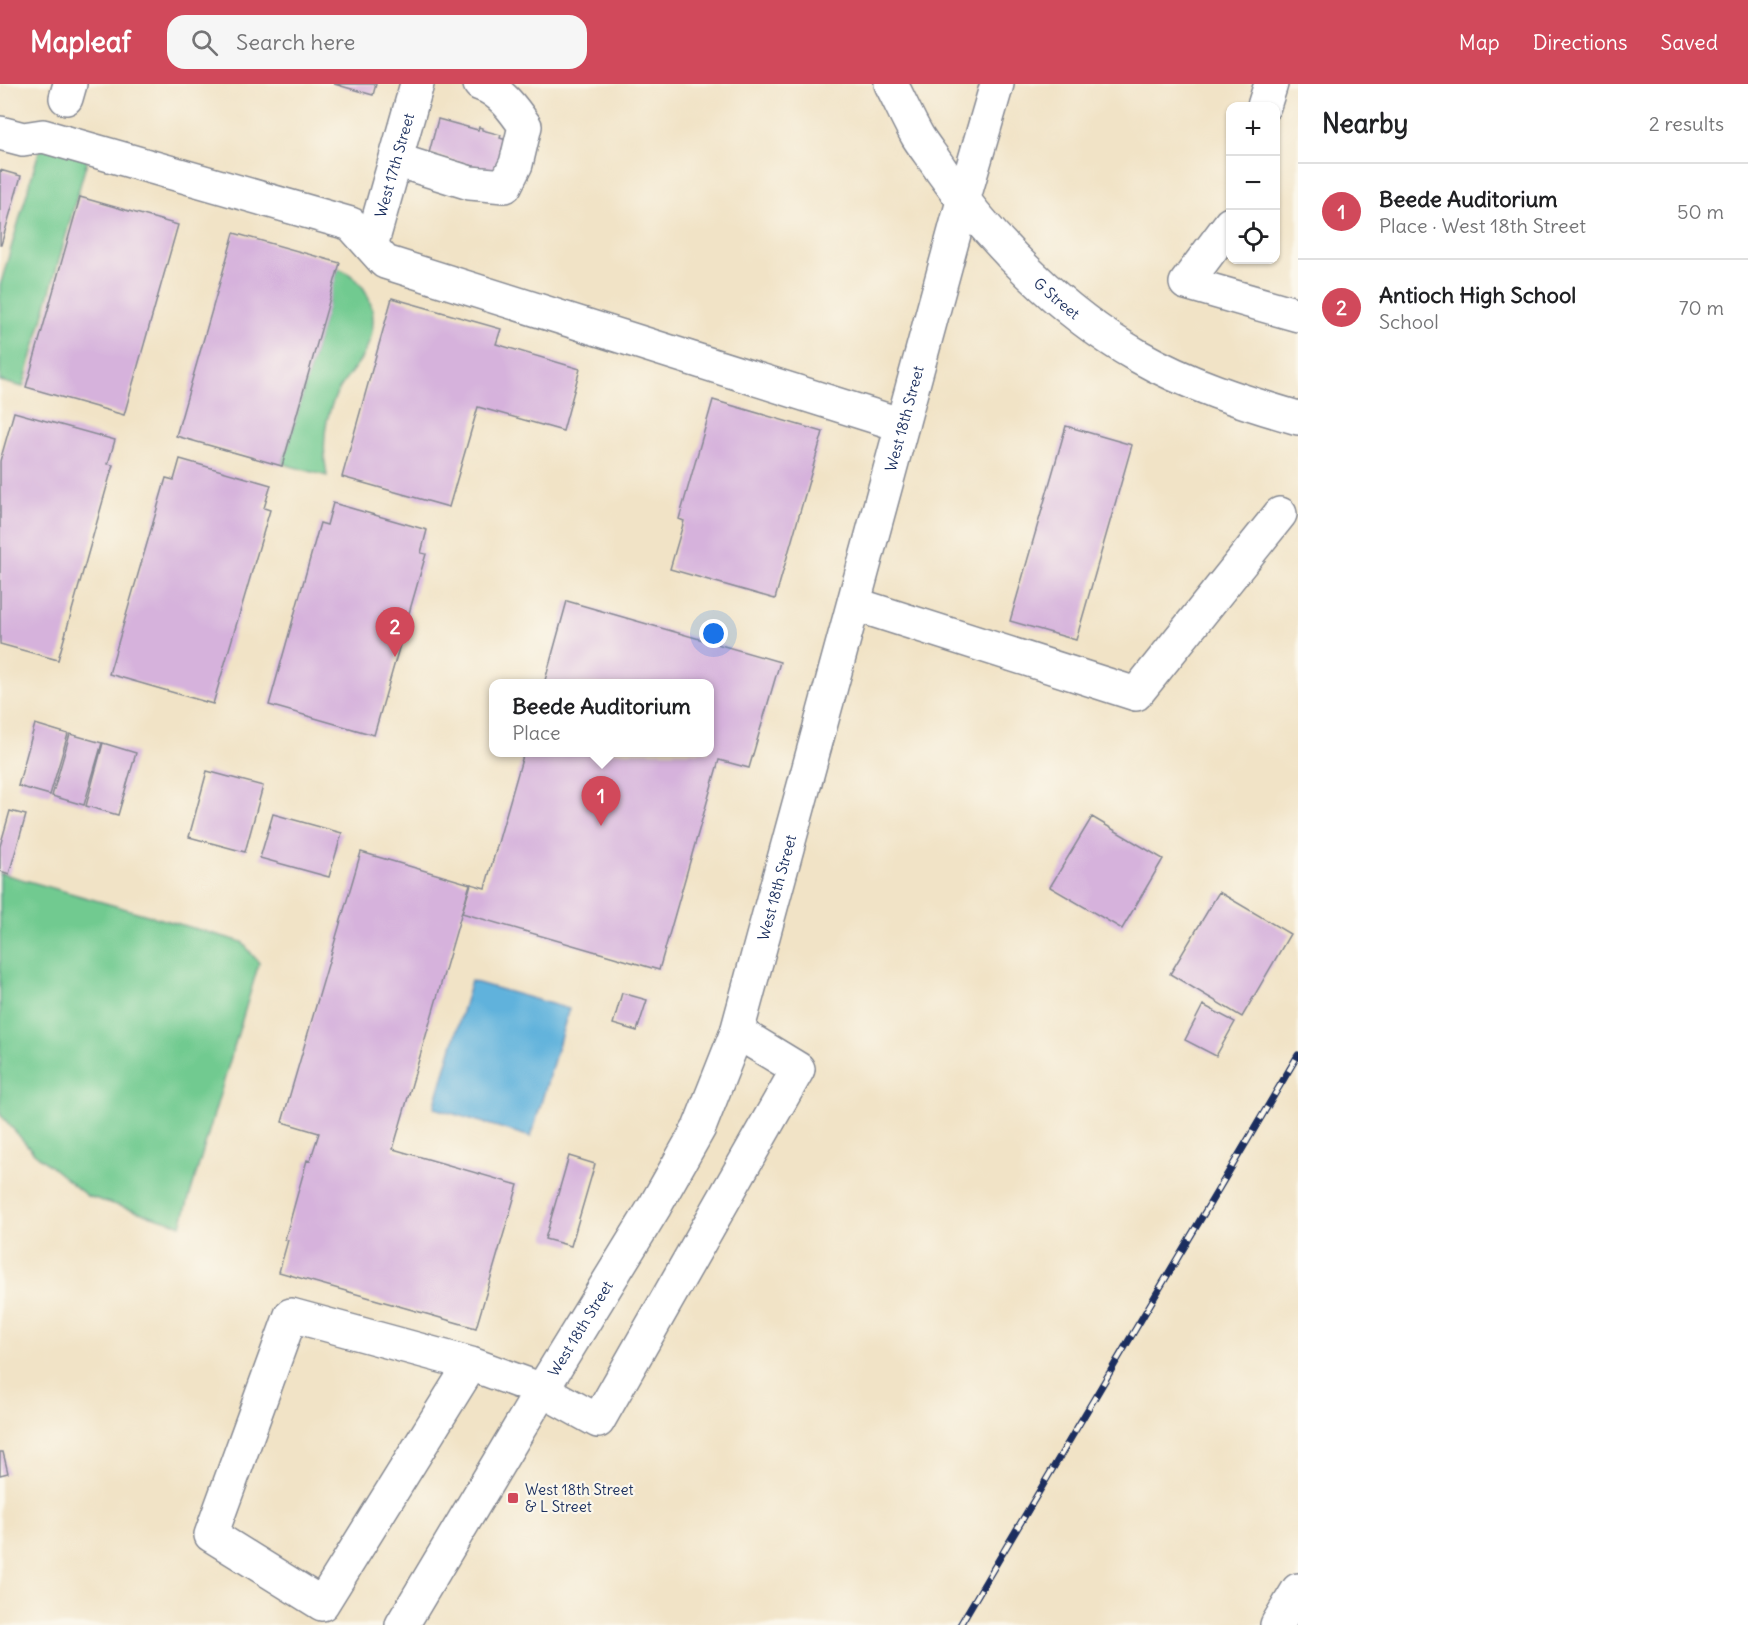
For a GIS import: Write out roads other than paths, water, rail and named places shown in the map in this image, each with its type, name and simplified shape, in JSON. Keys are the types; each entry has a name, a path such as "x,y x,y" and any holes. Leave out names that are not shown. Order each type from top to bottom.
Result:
{"street":[{"name":"West 17th Street","path":"371,246 417,84"},
{"path":"396,159 470,183 505,186 516,164 525,126 511,106 486,86 480,84"},
{"name":"G Street","path":"891,84 919,138 963,201 1016,260 1075,313 1137,356 1187,381 1298,418"},
{"name":"West 18th Street","path":"402,1625 655,1206 699,1128 737,1032 963,201 997,84"},
{"path":"1265,102 1271,84"},
{"path":"0,133 23,140 44,136 351,224 384,262 902,425"},
{"path":"1226,229 1186,283 1298,315"},
{"path":"854,604 1136,694 1280,514"},
{"path":"471,1364 322,1604 211,1535 291,1315 471,1364 542,1390 598,1420 798,1069 737,1032"},
{"path":"1277,1625 1298,1590"}],"water":[{"path":"471,981 569,1009 531,1137 434,1108"}],"railway":[{"path":"960,1625 1298,1055"}],"place":[{"name":"Antioch High School","path":"395,657"},
{"name":"Beede Auditorium","path":"601,826"},
{"name":"West 18th Street & L Street","path":"513,1498"}]}
